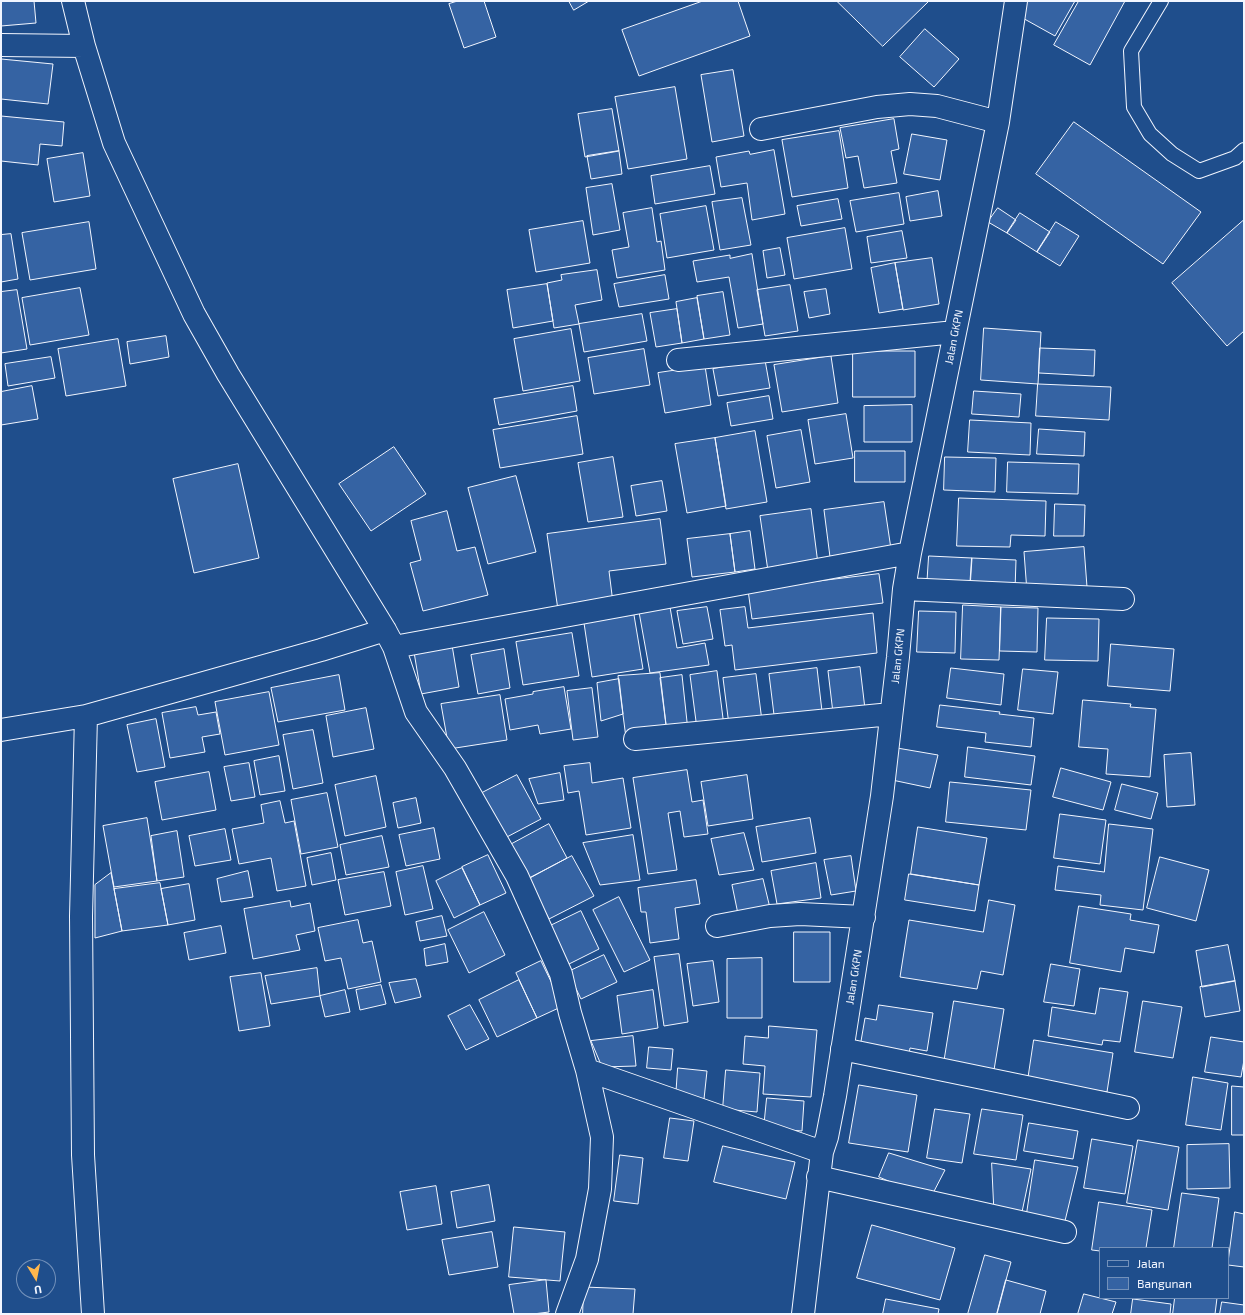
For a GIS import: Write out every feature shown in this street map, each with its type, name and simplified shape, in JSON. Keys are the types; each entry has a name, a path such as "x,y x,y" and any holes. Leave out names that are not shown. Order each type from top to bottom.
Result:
{"street":[{"path":"73,1 84,46 114,143 194,314 228,374 390,639 416,712 455,768 517,876 561,974 570,1013 587,1070 602,1137 600,1189 587,1259 567,1314"},
{"name":"Jalan GKPN","path":"803,1314 818,1177 842,1049 882,796 892,714 904,589 910,553 998,122 1016,1"},
{"path":"1,44 84,46"},
{"path":"761,129 877,107 910,104 937,106 998,122"},
{"path":"678,360 955,332"},
{"path":"1,730 86,716 321,650 910,553"},
{"path":"904,589 1123,599"},
{"path":"635,739 892,714"},
{"path":"86,716 81,916 82,1141 93,1314"},
{"path":"717,926 770,916 800,914 864,917"},
{"path":"842,1049 1128,1108"},
{"path":"587,1070 822,1152"},
{"path":"818,1177 1065,1232"}],"lane":[{"path":"1161,1 1131,51 1134,107 1150,134 1172,154 1199,170 1235,158 1244,150"}],"building":[{"path":"1,1 34,1 36,23 1,26"},
{"path":"458,1 484,1 496,37 464,48 449,4"},
{"path":"569,1 589,1 574,10"},
{"path":"703,1 738,1 750,36 639,76 622,30"},
{"path":"837,1 929,1 883,46"},
{"path":"1027,1 1075,1 1055,36 1019,16"},
{"path":"1079,1 1125,1 1090,65 1054,45"},
{"path":"925,29 959,59 934,87 900,57"},
{"path":"1,59 53,64 48,104 1,99"},
{"path":"733,70 744,136 712,142 701,75"},
{"path":"675,87 687,159 628,169 615,97"},
{"path":"612,109 619,151 585,157 578,114"},
{"path":"1,116 64,122 62,146 40,144 38,165 1,161"},
{"path":"894,119 899,149 891,151 897,183 864,188 858,156 846,158 840,128"},
{"path":"1074,122 1201,212 1163,264 1036,174"},
{"path":"839,131 848,188 792,197 782,140"},
{"path":"912,134 947,140 940,180 904,174"},
{"path":"774,150 785,214 752,220 747,183 721,187 716,157 749,151 750,154"},
{"path":"619,151 622,174 591,179 587,156"},
{"path":"83,153 90,196 54,202 47,159"},
{"path":"710,166 715,194 655,204 651,176"},
{"path":"612,184 620,230 593,235 586,188"},
{"path":"938,191 942,216 910,221 906,197"},
{"path":"899,193 904,224 856,232 850,201"},
{"path":"742,198 751,245 720,250 712,202"},
{"path":"838,199 842,219 801,226 797,206"},
{"path":"706,206 714,250 667,258 660,214"},
{"path":"652,208 657,242 661,241 665,270 617,278 612,250 629,247 623,213"},
{"path":"998,208 1016,220 1007,233 988,222"},
{"path":"1020,213 1050,232 1037,252 1007,233"},
{"path":"1244,220 1244,331 1227,346 1172,283"},
{"path":"583,221 590,263 536,272 529,230"},
{"path":"89,222 96,269 30,280 22,233"},
{"path":"1056,222 1079,236 1060,266 1037,252"},
{"path":"845,228 852,269 794,279 787,238"},
{"path":"902,231 907,258 871,263 867,237"},
{"path":"11,234 18,279 1,282 1,235"},
{"path":"780,248 785,275 767,278 763,251"},
{"path":"752,254 763,324 738,328 729,277 697,282 693,261 730,255 730,258"},
{"path":"932,258 939,304 903,310 895,263"},
{"path":"895,263 903,309 879,313 871,268"},
{"path":"597,270 602,300 575,305 579,324 554,328 547,283 562,280 561,275"},
{"path":"665,275 669,299 619,307 614,284"},
{"path":"547,284 553,321 513,328 507,290"},
{"path":"790,285 798,331 765,336 757,290"},
{"path":"80,288 89,335 30,345 22,298"},
{"path":"826,289 830,314 809,318 804,292"},
{"path":"17,290 27,349 1,353 1,292"},
{"path":"723,292 730,335 704,339 697,296"},
{"path":"697,298 704,339 682,343 676,302"},
{"path":"677,309 682,343 656,347 650,313"},
{"path":"642,314 647,341 584,352 579,324"},
{"path":"984,328 1041,332 1038,384 981,380"},
{"path":"571,329 580,381 523,391 514,339"},
{"path":"166,336 169,357 130,364 127,342"},
{"path":"118,339 126,386 66,396 58,349"},
{"path":"1040,348 1095,350 1094,376 1039,373"},
{"path":"644,349 650,385 594,394 588,358"},
{"path":"853,351 915,351 915,397 853,397"},
{"path":"831,356 838,403 782,412 774,365"},
{"path":"51,357 55,378 8,386 5,364"},
{"path":"765,360 770,388 718,396 713,369"},
{"path":"705,366 711,405 665,413 658,373"},
{"path":"1038,384 1111,387 1109,420 1036,416"},
{"path":"32,386 38,419 1,425 1,392"},
{"path":"573,386 577,411 499,425 494,399"},
{"path":"974,391 1021,394 1019,417 972,414"},
{"path":"769,396 773,419 731,426 727,403"},
{"path":"912,405 912,442 864,442 864,406"},
{"path":"846,414 853,458 815,464 808,420"},
{"path":"577,416 583,454 500,468 493,430"},
{"path":"970,420 1031,423 1030,455 968,452"},
{"path":"1039,429 1085,432 1084,456 1037,454"},
{"path":"801,430 810,482 776,488 767,436"},
{"path":"755,431 767,502 726,509 715,438"},
{"path":"715,438 726,506 687,513 675,444"},
{"path":"394,447 426,494 371,531 339,484"},
{"path":"855,451 905,451 905,482 855,482"},
{"path":"613,457 623,517 588,522 578,463"},
{"path":"945,457 996,458 995,492 944,490"},
{"path":"1008,462 1079,464 1078,494 1007,492"},
{"path":"238,464 259,558 194,573 173,479"},
{"path":"516,476 536,552 488,564 468,488"},
{"path":"662,481 667,511 636,516 631,486"},
{"path":"959,498 1046,501 1045,536 1011,535 1010,547 957,546"},
{"path":"884,502 891,549 830,557 824,510"},
{"path":"1055,504 1085,505 1084,536 1054,536"},
{"path":"811,509 818,564 768,571 760,516"},
{"path":"447,511 457,551 475,547 488,595 423,611 410,563 421,560 411,521"},
{"path":"660,519 666,564 609,571 613,603 558,610 547,534"},
{"path":"750,531 755,569 735,572 730,534"},
{"path":"730,534 735,572 692,577 687,539"},
{"path":"1084,547 1087,587 1027,592 1024,552"},
{"path":"929,556 972,558 970,588 927,587"},
{"path":"972,558 1016,560 1015,590 970,588"},
{"path":"879,574 883,603 752,619 748,590"},
{"path":"963,605 1001,607 999,660 961,659"},
{"path":"670,607 677,648 705,643 709,665 650,673 639,612"},
{"path":"707,607 713,639 683,644 677,611"},
{"path":"745,607 748,628 873,613 877,653 735,670 732,645 725,646 720,610"},
{"path":"1001,607 1038,608 1037,652 1000,651"},
{"path":"919,611 956,612 955,653 917,652"},
{"path":"634,615 643,669 592,677 584,623"},
{"path":"1047,618 1099,619 1098,661 1045,660"},
{"path":"572,633 579,676 523,685 516,642"},
{"path":"1111,644 1174,649 1170,691 1108,686"},
{"path":"452,645 459,687 421,694 414,652"},
{"path":"504,649 510,688 478,694 471,655"},
{"path":"860,667 865,709 833,713 828,671"},
{"path":"817,668 823,720 775,723 769,674"},
{"path":"951,668 1004,674 1001,705 947,698"},
{"path":"1023,669 1058,672 1053,714 1018,710"},
{"path":"717,671 724,726 697,729 690,675"},
{"path":"660,673 667,733 626,738 618,676"},
{"path":"756,674 762,721 729,725 723,678"},
{"path":"339,675 345,710 278,722 271,688"},
{"path":"682,675 688,731 667,733 660,678"},
{"path":"619,679 623,714 601,721 597,683"},
{"path":"564,687 571,729 540,734 538,725 510,730 505,699 533,694 533,692"},
{"path":"592,688 598,737 573,740 567,691"},
{"path":"269,692 279,745 225,755 215,702"},
{"path":"500,695 507,740 449,749 441,704"},
{"path":"1083,700 1131,704 1130,707 1156,709 1150,777 1106,774 1108,749 1079,747"},
{"path":"940,705 1000,712 999,714 1034,718 1031,747 985,742 986,733 937,727"},
{"path":"196,707 198,715 216,712 220,734 202,737 205,752 170,758 162,713"},
{"path":"366,708 374,749 333,757 326,716"},
{"path":"156,719 165,767 137,772 127,725"},
{"path":"313,730 323,783 293,789 283,735"},
{"path":"968,747 1035,756 1031,785 965,777"},
{"path":"897,748 938,755 930,788 892,780"},
{"path":"1191,753 1195,805 1167,807 1164,755"},
{"path":"279,756 285,791 260,795 254,761"},
{"path":"249,763 255,797 231,801 224,767"},
{"path":"590,763 592,783 623,778 631,828 586,835 579,791 568,793 564,766"},
{"path":"1061,768 1111,782 1103,810 1053,797"},
{"path":"687,770 692,802 703,800 708,834 684,837 680,811 668,813 677,870 648,874 633,778"},
{"path":"209,772 216,810 162,820 155,782"},
{"path":"560,773 564,800 538,804 529,779"},
{"path":"517,775 541,819 505,838 480,794"},
{"path":"747,775 753,819 708,826 701,782"},
{"path":"376,776 386,827 345,836 335,785"},
{"path":"950,782 1031,790 1026,830 946,822"},
{"path":"1122,784 1158,793 1151,819 1115,810"},
{"path":"327,793 338,847 301,854 291,800"},
{"path":"416,798 421,823 398,828 393,803"},
{"path":"280,801 285,823 294,821 306,886 277,891 271,858 239,864 232,829 264,823 261,805"},
{"path":"1060,814 1106,820 1100,864 1054,858"},
{"path":"147,818 157,881 114,887 103,826"},
{"path":"810,818 816,853 762,862 756,827"},
{"path":"549,824 567,858 528,879 510,845"},
{"path":"1109,824 1153,829 1143,910 1100,905 1101,895 1055,890 1058,866 1104,872"},
{"path":"918,827 987,838 979,885 911,874"},
{"path":"434,828 440,859 406,866 399,835"},
{"path":"225,829 231,860 195,866 189,836"},
{"path":"177,831 184,877 157,881 151,836"},
{"path":"744,833 754,870 719,875 711,839"},
{"path":"633,835 640,880 600,885 583,843"},
{"path":"382,836 389,867 346,875 340,845"},
{"path":"331,853 336,880 312,885 307,858"},
{"path":"488,855 506,893 480,905 462,867"},
{"path":"572,856 594,896 549,919 528,879"},
{"path":"851,856 856,891 831,895 824,860"},
{"path":"1160,857 1209,870 1196,921 1147,908"},
{"path":"816,863 821,898 777,904 771,871"},
{"path":"423,866 433,909 405,915 396,872"},
{"path":"462,868 480,905 454,918 436,881"},
{"path":"248,871 253,897 221,902 217,879"},
{"path":"384,872 391,906 345,915 338,880"},
{"path":"111,873 122,931 95,938 95,885"},
{"path":"909,874 979,885 975,911 905,900"},
{"path":"763,879 770,908 738,914 732,885"},
{"path":"696,880 700,904 675,908 679,939 650,943 646,912 641,912 638,888"},
{"path":"160,883 168,925 122,931 114,889"},
{"path":"189,884 195,920 168,925 161,889"},
{"path":"619,897 650,960 624,972 593,910"},
{"path":"989,900 1015,905 1003,975 981,971 977,989 900,977 909,920 983,932"},
{"path":"290,901 291,907 310,903 315,931 296,935 300,950 253,959 244,909"},
{"path":"1079,906 1131,914 1130,920 1159,925 1154,953 1125,948 1121,972 1070,963"},
{"path":"581,911 599,949 567,965 548,927"},
{"path":"484,912 505,955 469,973 448,930"},
{"path":"442,916 447,936 420,941 416,922"},
{"path":"358,920 363,943 372,941 381,982 348,989 341,958 325,961 318,928"},
{"path":"221,926 226,953 189,960 184,933"},
{"path":"794,932 830,932 830,982 794,982"},
{"path":"445,944 448,962 426,966 424,949"},
{"path":"1228,945 1235,981 1202,987 1196,951"},
{"path":"679,954 688,1022 664,1026 654,957"},
{"path":"604,955 617,982 581,999 568,972"},
{"path":"762,958 762,1018 727,1018 727,959"},
{"path":"541,961 563,1006 537,1018 516,973"},
{"path":"713,961 719,1002 693,1006 687,964"},
{"path":"1051,964 1080,969 1074,1006 1044,1002"},
{"path":"317,968 320,996 271,1004 265,976"},
{"path":"261,973 270,1026 239,1031 230,977"},
{"path":"416,979 421,997 395,1003 389,983"},
{"path":"519,980 537,1018 497,1037 479,1000"},
{"path":"1235,981 1240,1011 1205,1017 1200,987"},
{"path":"381,985 386,1004 360,1010 356,990"},
{"path":"1100,988 1128,992 1120,1042 1103,1040 1102,1045 1048,1036 1052,1007 1095,1014"},
{"path":"345,990 350,1012 325,1017 320,996"},
{"path":"653,990 658,1028 622,1034 617,996"},
{"path":"954,1001 1004,1009 994,1070 944,1063"},
{"path":"1143,1001 1182,1007 1173,1058 1135,1052"},
{"path":"470,1005 489,1039 466,1050 448,1016"},
{"path":"879,1005 933,1013 927,1051 910,1048 909,1054 860,1047 865,1018 876,1020"},
{"path":"769,1026 817,1030 811,1097 763,1094 765,1066 743,1064 745,1036 768,1038"},
{"path":"633,1036 636,1066 602,1067 591,1041"},
{"path":"1211,1037 1244,1042 1244,1060 1241,1077 1205,1072"},
{"path":"1034,1040 1113,1053 1107,1092 1028,1080"},
{"path":"649,1047 673,1049 671,1070 647,1068"},
{"path":"678,1068 707,1071 704,1099 676,1097"},
{"path":"726,1070 760,1073 757,1112 723,1109"},
{"path":"1193,1077 1228,1083 1221,1130 1186,1125"},
{"path":"859,1085 917,1095 908,1152 849,1143"},
{"path":"1232,1086 1244,1087 1244,1135 1232,1135"},
{"path":"767,1098 804,1101 802,1131 764,1128"},
{"path":"935,1109 970,1114 962,1163 927,1158"},
{"path":"982,1109 1023,1115 1016,1160 974,1154"},
{"path":"670,1118 694,1121 688,1161 664,1158"},
{"path":"1029,1123 1078,1131 1073,1159 1024,1151"},
{"path":"1092,1139 1133,1146 1125,1194 1084,1188"},
{"path":"1138,1140 1179,1147 1168,1210 1127,1203"},
{"path":"1229,1144 1230,1188 1187,1189 1187,1145"},
{"path":"723,1146 795,1162 786,1199 714,1182"},
{"path":"889,1153 945,1170 930,1199 879,1177"},
{"path":"620,1155 643,1158 638,1204 614,1201"},
{"path":"1035,1160 1078,1167 1064,1225 1027,1213"},
{"path":"992,1163 1031,1169 1022,1212 994,1205"},
{"path":"489,1185 495,1221 457,1228 451,1192"},
{"path":"436,1186 442,1224 407,1230 400,1192"},
{"path":"1182,1193 1219,1198 1212,1247 1174,1247"},
{"path":"1099,1202 1152,1210 1146,1247 1099,1247 1099,1251 1092,1250"},
{"path":"1235,1212 1244,1214 1244,1267 1229,1265"},
{"path":"872,1225 955,1248 940,1300 857,1278"},
{"path":"514,1227 565,1232 560,1281 509,1277"},
{"path":"492,1232 498,1267 449,1275 442,1240"},
{"path":"985,1255 1011,1262 997,1314 968,1314"},
{"path":"546,1280 549,1312 514,1314 509,1285"},
{"path":"1006,1280 1046,1291 1040,1314 997,1314"},
{"path":"584,1287 635,1289 633,1314 583,1314"},
{"path":"1084,1294 1099,1299 1116,1302 1112,1314 1078,1314"},
{"path":"886,1299 939,1309 938,1314 883,1314"},
{"path":"1133,1299 1171,1304 1170,1314 1131,1314"},
{"path":"1175,1299 1217,1299 1215,1314 1173,1314"},
{"path":"1222,1302 1244,1305 1244,1314 1220,1314"}]}
